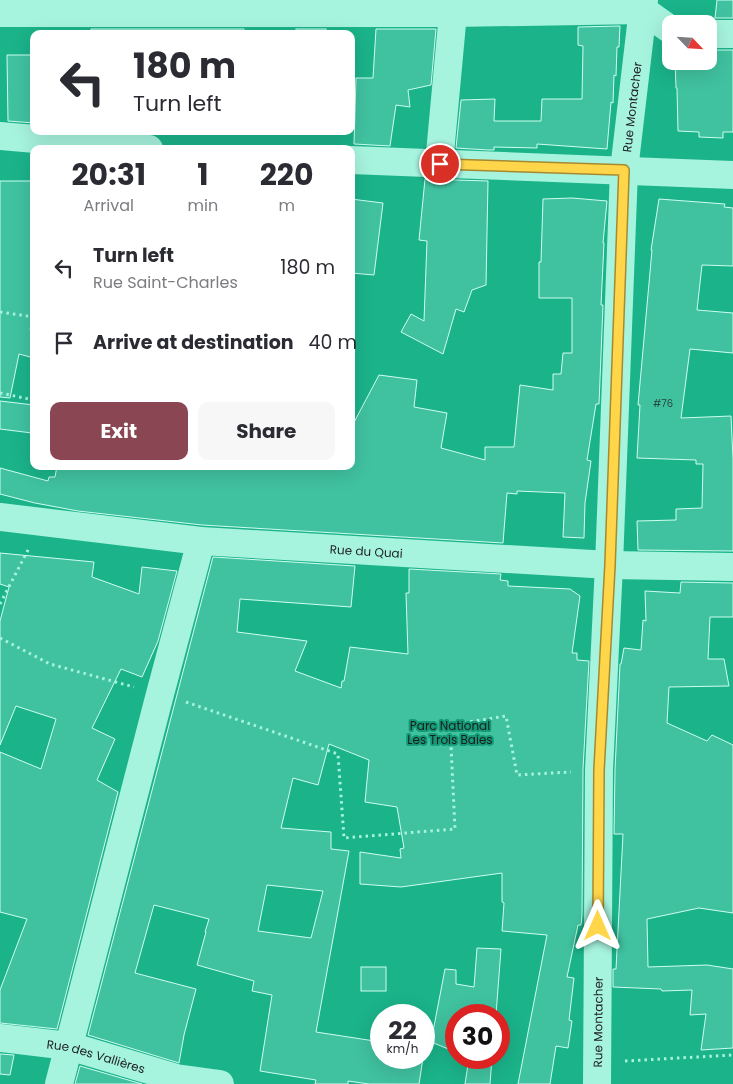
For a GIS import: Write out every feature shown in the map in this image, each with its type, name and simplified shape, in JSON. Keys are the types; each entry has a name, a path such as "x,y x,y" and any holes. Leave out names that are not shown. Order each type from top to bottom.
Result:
{"street":[{"path":"0,13 453,13 644,5 662,22"},
{"name":"Rue Montacher","path":"597,1073 599,770 610,565 624,170 644,5"},
{"path":"440,164 453,13"},
{"path":"718,34 733,34"},
{"path":"0,136 103,145"},
{"path":"355,160 733,175"},
{"name":"Rue du Quai","path":"0,518 201,541 610,565 733,567"},
{"path":"59,1084 201,541"},
{"name":"Rue des Vallières","path":"0,1038 69,1046 176,1081 220,1084"}],"path":[{"path":"0,312 30,316"},
{"path":"0,393 30,399"},
{"path":"0,604 42,523"},
{"path":"0,638 50,664 160,694 338,754 344,838 455,829 450,725 506,716 518,776 599,770"},
{"path":"597,1073 733,1055"}],"green space":[{"name":"Parc National Les Trois Baies","path":"0,0 733,0 733,1084 0,1084"}],"building":[{"path":"717,0 733,0 733,18 718,18 718,15 715,15"},
{"path":"620,26 607,149 537,144 537,148 494,147 494,150 488,150 456,148 461,100 495,99 494,121 541,121 542,99 582,99 583,46 578,45 578,27"},
{"path":"91,29 244,29 244,30"},
{"path":"296,29 326,29 326,30"},
{"path":"376,29 436,29 431,85 408,90 410,107 396,105 390,146 354,144 356,78 373,78"},
{"path":"718,50 733,50 733,132 723,132 723,138 699,137 699,132 678,131 675,70 718,70"},
{"path":"7,55 30,55 30,123 8,121"},
{"path":"425,179 488,181 486,285 472,290 464,312 456,309 443,354 401,332 411,314 424,321 427,241 419,240"},
{"path":"0,181 30,181 30,357 19,354 10,398 0,397"},
{"path":"572,198 607,201 603,243 601,305 603,305 599,404 596,404 587,460 591,461 585,503 584,538 563,537 565,493 517,491 517,494 507,493 503,543 202,525 78,511 0,494 0,468 48,481 49,477 55,477 56,470 355,470 355,420 379,375 417,380 414,407 447,413 441,448 485,460 485,447 514,447 520,385 553,390 553,374 561,374 563,353 572,353 572,298 539,298 543,199"},
{"path":"659,199 725,204 724,207 733,208 733,266 702,265 697,310 733,313 733,353 690,349 681,418 731,416 733,551 638,550 637,521 676,520 676,509 702,508 703,464 696,464 696,460 637,458 640,405 638,405 651,250"},
{"path":"355,200 383,203 374,275 355,273"},
{"path":"0,401 30,405 30,433 0,429"},
{"path":"0,553 94,562 92,577 139,594 142,567 177,571 158,641 142,677 121,669 92,728 115,739 97,780 118,792 57,1029 0,1023 0,990 27,919 0,912 0,752 41,769 56,719 16,706 0,745 0,621 9,587 0,584"},
{"path":"213,557 355,566 351,607 240,599 237,632 307,641 295,671 341,688 350,647 408,654 406,593 409,593 409,569 501,574 500,580 508,581 508,586 570,589 580,596 572,653 577,653 577,660 589,661 583,769 582,915 581,925 578,925 567,977 574,978 569,1020 572,1021 568,1048 556,1046 550,1084 518,1084 547,935 502,931 504,903 502,902 502,873 401,887 360,884 360,852 401,858 400,849 404,848 397,807 365,802 369,760 329,744 318,785 293,778 281,828 331,832 331,849 349,851 316,1032 370,1040 370,1069 421,1069 419,1084 369,1084 348,1081 348,1084 315,1084 316,1080 260,1071 272,995 252,991 254,981 197,965 209,919 154,905 135,973 196,989 179,1063 88,1035","holes":["267,885 323,891 311,938 258,931"]},
{"path":"681,582 733,583 733,617 710,617 708,659 724,659 729,686 669,687 667,723 707,741 712,735 733,745 733,913 699,908 647,919 648,967 707,965 733,969 733,1048 701,1050 706,1014 690,1015 692,990 662,991 661,989 613,987 613,969 616,969 623,834 614,834 620,664 624,648 641,650 643,620 646,621 645,591 680,593"},
{"path":"477,948 501,949 497,1004 445,1004 445,1048 435,1044 435,1021 445,969 456,970 456,984 474,987"},
{"path":"361,967 386,967 386,991 361,991"},
{"path":"0,1054 14,1055 10,1075 0,1074"},
{"path":"80,1066 142,1084 75,1084"},
{"path":"467,1069 491,1069 490,1084 465,1084"}],"route":[{"path":"440,164 624,170 610,565 599,770 598,926"}]}
